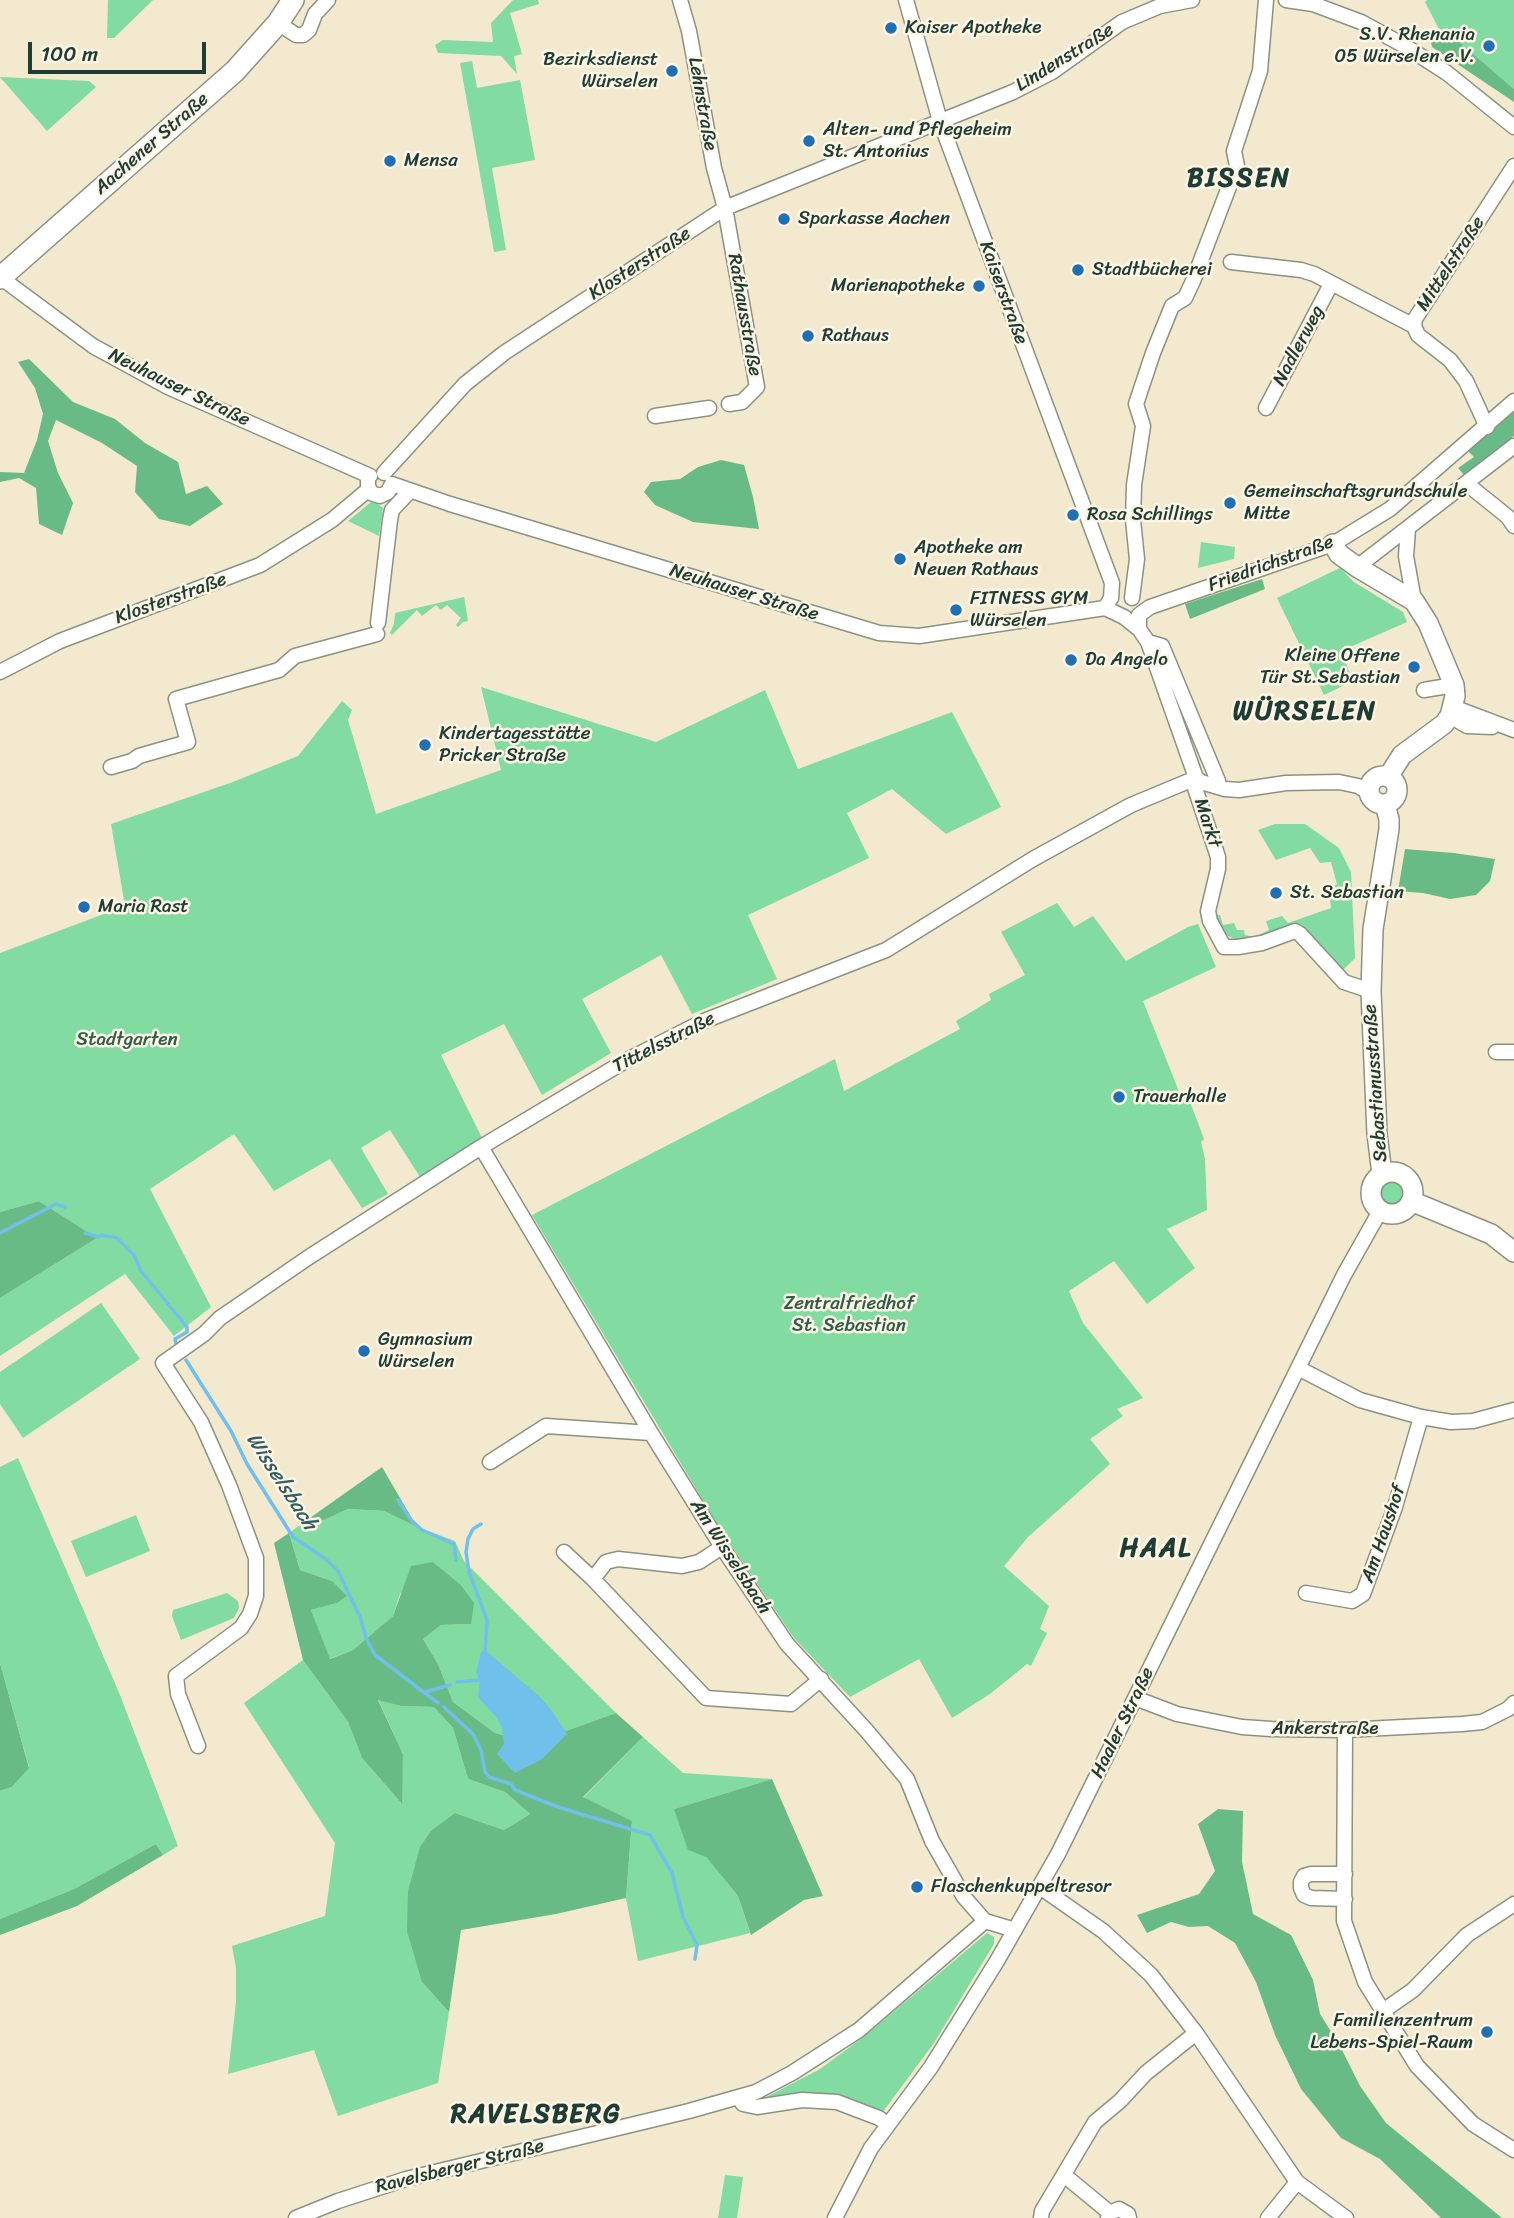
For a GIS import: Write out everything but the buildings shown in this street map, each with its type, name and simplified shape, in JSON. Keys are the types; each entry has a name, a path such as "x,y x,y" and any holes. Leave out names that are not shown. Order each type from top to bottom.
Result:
{"main road":[{"name":"Aachener Straße","path":"0,278 218,87 278,23 293,0"}],"street":[{"path":"278,23 296,35 303,35 309,30 315,14 328,0"},
{"name":"Lehnstraße","path":"680,0 689,31 714,168 725,208"},
{"name":"Kaiserstraße","path":"905,0 940,121 1112,583"},
{"name":"Lindenstraße","path":"940,121 1013,92 1052,72 1122,22 1160,6 1192,0"},
{"path":"1132,598 1137,559 1133,520 1134,485 1143,426 1136,404 1172,306 1185,298 1194,281 1237,166 1234,151 1260,71 1266,0"},
{"path":"1286,0 1313,4 1361,22 1405,46 1447,73 1514,127"},
{"name":"Klosterstraße","path":"0,672 60,640 260,565 332,520 380,483 465,384 504,353 725,208 940,121"},
{"name":"Mittelstraße","path":"1487,427 1466,381 1450,360 1418,335 1414,326 1415,320 1514,166"},
{"name":"Rathausstraße","path":"725,208 757,387 743,402 729,404"},
{"name":"Nadlerweg","path":"1231,262 1314,274 1414,326"},
{"name":"Neuhauser Straße","path":"0,278 93,346 168,387 380,483 879,633 919,636 1105,608"},
{"name":"Nadlerweg","path":"1266,408 1331,284"},
{"name":"Friedrichstraße","path":"1150,607 1333,544 1390,509 1514,401"},
{"path":"655,415 709,408"},
{"path":"1357,567 1514,446"},
{"path":"111,767 188,742 176,699 279,670 295,656 378,629 392,510 380,483"},
{"path":"1467,484 1508,517 1514,526"},
{"path":"392,510 410,491"},
{"path":"1388,777 1402,755 1444,724 1455,696 1454,685 1437,641 1414,601 1406,556 1408,529"},
{"path":"1333,544 1339,554 1357,567 1414,601"},
{"path":"1112,583 1150,607 1139,615 1139,629"},
{"path":"1105,608 1111,598 1112,583"},
{"name":"Markt","path":"1105,608 1124,617 1139,629 1148,642 1218,857 1218,869 1208,911 1210,921 1224,947"},
{"name":"Markt","path":"1148,642 1161,646 1215,784"},
{"path":"1424,690 1454,685"},
{"path":"1451,711 1509,729"},
{"path":"1215,784 1239,790 1286,783 1339,782 1358,786 1368,792 1376,803 1385,805 1393,801 1397,792 1395,783 1388,777 1374,779 1368,792"},
{"name":"Markt","path":"1194,778 1215,784"},
{"name":"Tittelsstraße","path":"198,1746 178,1694 176,1676 241,1628 250,1614 256,1596 256,1558 229,1485 201,1422 163,1363 263,1287 481,1147 615,1066 704,1021 886,950 1033,859 1130,805 1194,778"},
{"name":"Sebastianusstraße","path":"1382,1174 1377,1134 1371,991 1373,929 1389,829 1385,805"},
{"name":"Sebastianusstraße","path":"1224,947 1262,943 1295,931 1344,982 1371,991"},
{"path":"1496,1052 1514,1052"},
{"name":"Am Wisselsbach","path":"481,1147 651,1433 723,1547 787,1644 821,1679 907,1779 932,1841 964,1898 985,1921"},
{"path":"1396,1173 1408,1180 1413,1194 1411,1201 1398,1213 1380,1211 1370,1195 1373,1183 1382,1174 1396,1173"},
{"path":"1411,1201 1491,1234 1514,1252"},
{"name":"Haaler Straße","path":"835,2218 871,2148 931,2067 1040,1887 1344,1275 1380,1211"},
{"path":"1298,1368 1360,1400 1421,1417 1451,1422 1473,1421 1514,1410"},
{"name":"Am Haushof","path":"1306,1593 1352,1601 1363,1594 1395,1507 1421,1417"},
{"path":"490,1462 546,1426 651,1433"},
{"path":"593,1579 606,1562 618,1559 681,1566 699,1562 723,1547"},
{"path":"564,1552 706,1698 791,1704 821,1679"},
{"name":"Ankerstraße","path":"1135,1698 1177,1714 1242,1727 1345,1730 1482,1721 1508,1709 1514,1703"},
{"path":"1345,1730 1344,1922 1365,1982 1417,2066 1473,2124 1514,2150"},
{"path":"1345,1874 1311,1874 1304,1876 1301,1882 1304,1895 1311,1898 1345,1899"},
{"path":"1040,1887 1076,1910 1123,1947 1164,1989 1297,2182 1346,2218"},
{"path":"1383,2011 1413,1990 1467,1936 1514,1904"},
{"path":"985,1921 1015,1930"},
{"name":"Ravelsberger Straße","path":"296,2218 406,2179 738,2098 792,2073 859,2030 985,1921"},
{"path":"1041,2218 1042,2211 1095,2122 1120,2101 1146,2073 1196,2033"},
{"path":"738,2098 743,2104 757,2107 802,2100 838,2102 879,2118 887,2124"},
{"path":"1064,2175 1109,2216 1119,2209 1128,2214 1129,2218"},
{"path":"1268,2218 1297,2182"}],"green space":[{"path":"108,0 153,0 114,38 107,38"},
{"path":"513,0 538,0 539,4 510,13 522,54 514,56 517,74 501,56 438,53 435,45 443,40 493,42 491,23"},
{"name":"S.V. Rhenania 05 Würselen e.V.","path":"1514,0 1514,89 1450,34 1442,35 1425,2"},
{"path":"1450,34 1514,89 1514,102 1432,47 1431,42 1442,35"},
{"path":"472,61 477,88 520,80 535,160 492,168 506,250 494,252 460,63"},
{"path":"0,77 89,81 96,87 47,131"},
{"path":"29,359 73,402 115,419 145,443 178,462 186,494 207,486 223,504 190,526 159,519 135,492 137,466 102,443 56,420 48,441 58,473 73,503 62,535 39,524 36,488 19,478 0,482 0,472 24,473 37,440 43,414 35,388 18,362"},
{"path":"1514,411 1514,436 1464,475 1458,468 1474,457 1468,451"},
{"path":"721,460 744,465 759,529 693,522 655,505 644,492 651,482 680,479 698,467"},
{"path":"371,502 383,508 379,536 348,521"},
{"path":"1201,542 1235,547 1234,559 1198,568"},
{"path":"1340,568 1354,582 1403,612 1407,622 1341,651 1353,681 1324,695 1277,598"},
{"path":"1262,579 1265,589 1190,619 1185,604"},
{"path":"464,597 468,621 458,627 456,625 461,618 447,605 441,610 436,605 422,616 417,610 392,635 390,633 395,613"},
{"name":"Stadtgarten","path":"481,687 656,742 765,690 798,769 952,712 1001,807 946,834 892,789 847,813 869,858 748,915 777,979 692,1014 661,955 582,999 611,1053 542,1095 504,1024 441,1055 483,1140 420,1177 390,1130 361,1148 388,1194 362,1208 330,1159 274,1191 234,1134 150,1189 211,1307 174,1336 125,1274 0,1356 0,1298 97,1238 39,1201 0,1212 0,953 125,906 111,824 230,783 298,756 342,701 352,710 348,720 376,814 501,770"},
{"path":"1275,824 1305,824 1339,848 1351,872 1355,958 1341,972 1303,932 1240,941 1223,934 1218,926 1216,915 1220,915 1223,925 1234,923 1237,930 1244,930 1245,935 1254,937 1269,930 1266,921 1282,916 1288,923 1331,908 1329,889 1337,884 1331,862 1320,863 1310,848 1276,860 1258,830"},
{"path":"1405,849 1495,859 1490,881 1476,895 1450,899 1398,891"},
{"name":"Zentralfriedhof St. Sebastian","path":"1057,903 1074,927 1093,916 1126,961 1198,924 1216,967 1143,1001 1180,1094 1186,1091 1204,1139 1201,1142 1205,1159 1207,1210 1167,1229 1195,1268 1147,1304 1114,1261 1069,1291 1083,1323 1143,1398 1117,1409 1123,1416 1090,1439 1110,1464 1028,1537 1004,1566 1049,1606 1040,1629 1047,1633 1031,1666 1027,1664 990,1694 952,1718 919,1659 850,1697 794,1638 719,1527 532,1215 835,1059 844,1091 960,1029 956,1021 991,1000 989,994 1025,975 1001,932"},
{"path":"1391,1182 1401,1189 1402,1193 1395,1203 1391,1204 1381,1197 1380,1193 1387,1183"},
{"path":"39,1201 97,1238 0,1298 0,1212"},
{"path":"101,1303 140,1359 23,1438 0,1404 0,1372"},
{"path":"18,1458 120,1695 178,1846 163,1855 156,1844 74,1889 0,1919 0,1791 12,1787 29,1767 0,1663 0,1467"},
{"path":"382,1467 417,1527 384,1511 348,1509 322,1521 307,1520"},
{"path":"348,1509 384,1511 455,1541 464,1561 616,1713 563,1732 540,1745 495,1733 453,1702 438,1664 423,1639 441,1625 470,1624 460,1584 433,1562 400,1594 393,1616 353,1650 329,1659 311,1610 337,1603 332,1581 300,1570 289,1533 307,1520 322,1521"},
{"path":"136,1515 150,1551 86,1577 71,1541"},
{"path":"289,1533 300,1570 332,1581 347,1596 337,1603 311,1610 330,1659 353,1650 393,1616 411,1566 433,1562 460,1584 474,1603 471,1624 441,1625 423,1639 438,1664 453,1702 495,1733 539,1745 563,1732 616,1713 643,1737 583,1797 632,1821 626,1898 556,1914 461,1930 449,2012 422,1982 407,1931 408,1891 420,1847 431,1831 455,1813 504,1830 530,1814 505,1792 468,1779 453,1728 434,1707 401,1706 378,1700 403,1754 402,1804 362,1758 348,1722 303,1660 274,1543"},
{"path":"227,1593 238,1601 239,1608 234,1618 181,1640 172,1616 173,1610"},
{"path":"303,1660 348,1722 362,1758 401,1803 403,1754 378,1699 401,1706 434,1707 453,1728 468,1779 505,1792 530,1814 504,1830 455,1813 422,1982 449,2012 438,2083 338,2116 314,2050 228,2074 236,2002 236,1968 232,1946 325,1916 335,1843 244,1703"},
{"path":"0,1663 29,1768 12,1787 0,1791"},
{"path":"643,1737 683,1773 772,1779 674,1809 706,1857 738,1896 750,1933 638,1961 626,1898 632,1822 583,1798"},
{"path":"772,1779 823,1896 804,1900 751,1935 738,1896 706,1857 688,1850 674,1809"},
{"path":"1218,1809 1243,1811 1242,1862 1253,1914 1291,1935 1313,1980 1320,2014 1360,2086 1386,2123 1502,2218 1441,2218 1380,2159 1341,2138 1301,2089 1275,2035 1256,1982 1235,1943 1208,1926 1189,1927 1171,1922 1147,1933 1137,1915 1199,1894 1215,1871 1198,1824"},
{"path":"156,1844 163,1855 77,1906 0,1935 0,1919 74,1889"},
{"path":"987,1933 994,1937 994,1944 934,2043 882,2113 855,2102 757,2102 820,2069 865,2036"},
{"path":"725,2175 743,2177 737,2218 718,2218"}],"water":[{"path":"485,1650 539,1696 567,1734 542,1759 515,1773 497,1754 504,1744 502,1727 478,1697 480,1680 476,1673 481,1652"}],"waterway":[{"name":"Wisselsbach","path":"0,1233 56,1204 65,1207"},
{"name":"Wisselsbach","path":"85,1233 117,1238 134,1255 141,1271 187,1327 187,1332 175,1339 176,1344"},
{"name":"Wisselsbach","path":"186,1360 293,1537 327,1560 338,1571 375,1655 438,1703"},
{"path":"398,1500 411,1520 422,1530 454,1544 456,1560"},
{"path":"481,1524 473,1529 466,1552 469,1572 487,1620 485,1652"},
{"path":"457,1682 480,1680 480,1677"},
{"path":"425,1692 450,1685"},
{"name":"Wisselsbach","path":"444,1707 473,1734 489,1777 511,1784 515,1790 558,1807 650,1835 672,1873 683,1917 697,1945 695,1959"}],"place":[{"name":"Kaiser Apotheke","path":"891,28"},
{"name":"S.V. Rhenania 05 Würselen e.V.","path":"1489,46"},
{"name":"Bezirksdienst Würselen","path":"672,71"},
{"name":"Alten- und Pflegeheim St. Antonius","path":"809,141"},
{"name":"Mensa","path":"390,161"},
{"name":"Sparkasse Aachen","path":"784,219"},
{"name":"Stadtbücherei","path":"1078,270"},
{"name":"Marienapotheke","path":"979,286"},
{"name":"Rathaus","path":"808,336"},
{"name":"Gemeinschaftsgrundschule Mitte","path":"1230,503"},
{"name":"Rosa Schillings","path":"1073,515"},
{"name":"Apotheke am Neuen Rathaus","path":"900,559"},
{"name":"FITNESS GYM Würselen","path":"956,610"},
{"name":"Da Angelo","path":"1071,660"},
{"name":"Kleine Offene Tür St.Sebastian","path":"1414,667"},
{"name":"Kindertagesstätte Pricker Straße","path":"425,745"},
{"name":"St. Sebastian","path":"1276,893"},
{"name":"Maria Rast","path":"84,907"},
{"name":"Trauerhalle","path":"1119,1097"},
{"name":"Gymnasium Würselen","path":"364,1351"},
{"name":"Flaschenkuppeltresor","path":"917,1887"},
{"name":"Familienzentrum Lebens-Spiel-Raum","path":"1487,2032"}],"district":[{"name":"BISSEN","path":"1239,179"},
{"name":"WÜRSELEN","path":"1305,712"},
{"name":"HAAL","path":"1156,1549"},
{"name":"RAVELSBERG","path":"536,2115"}]}
